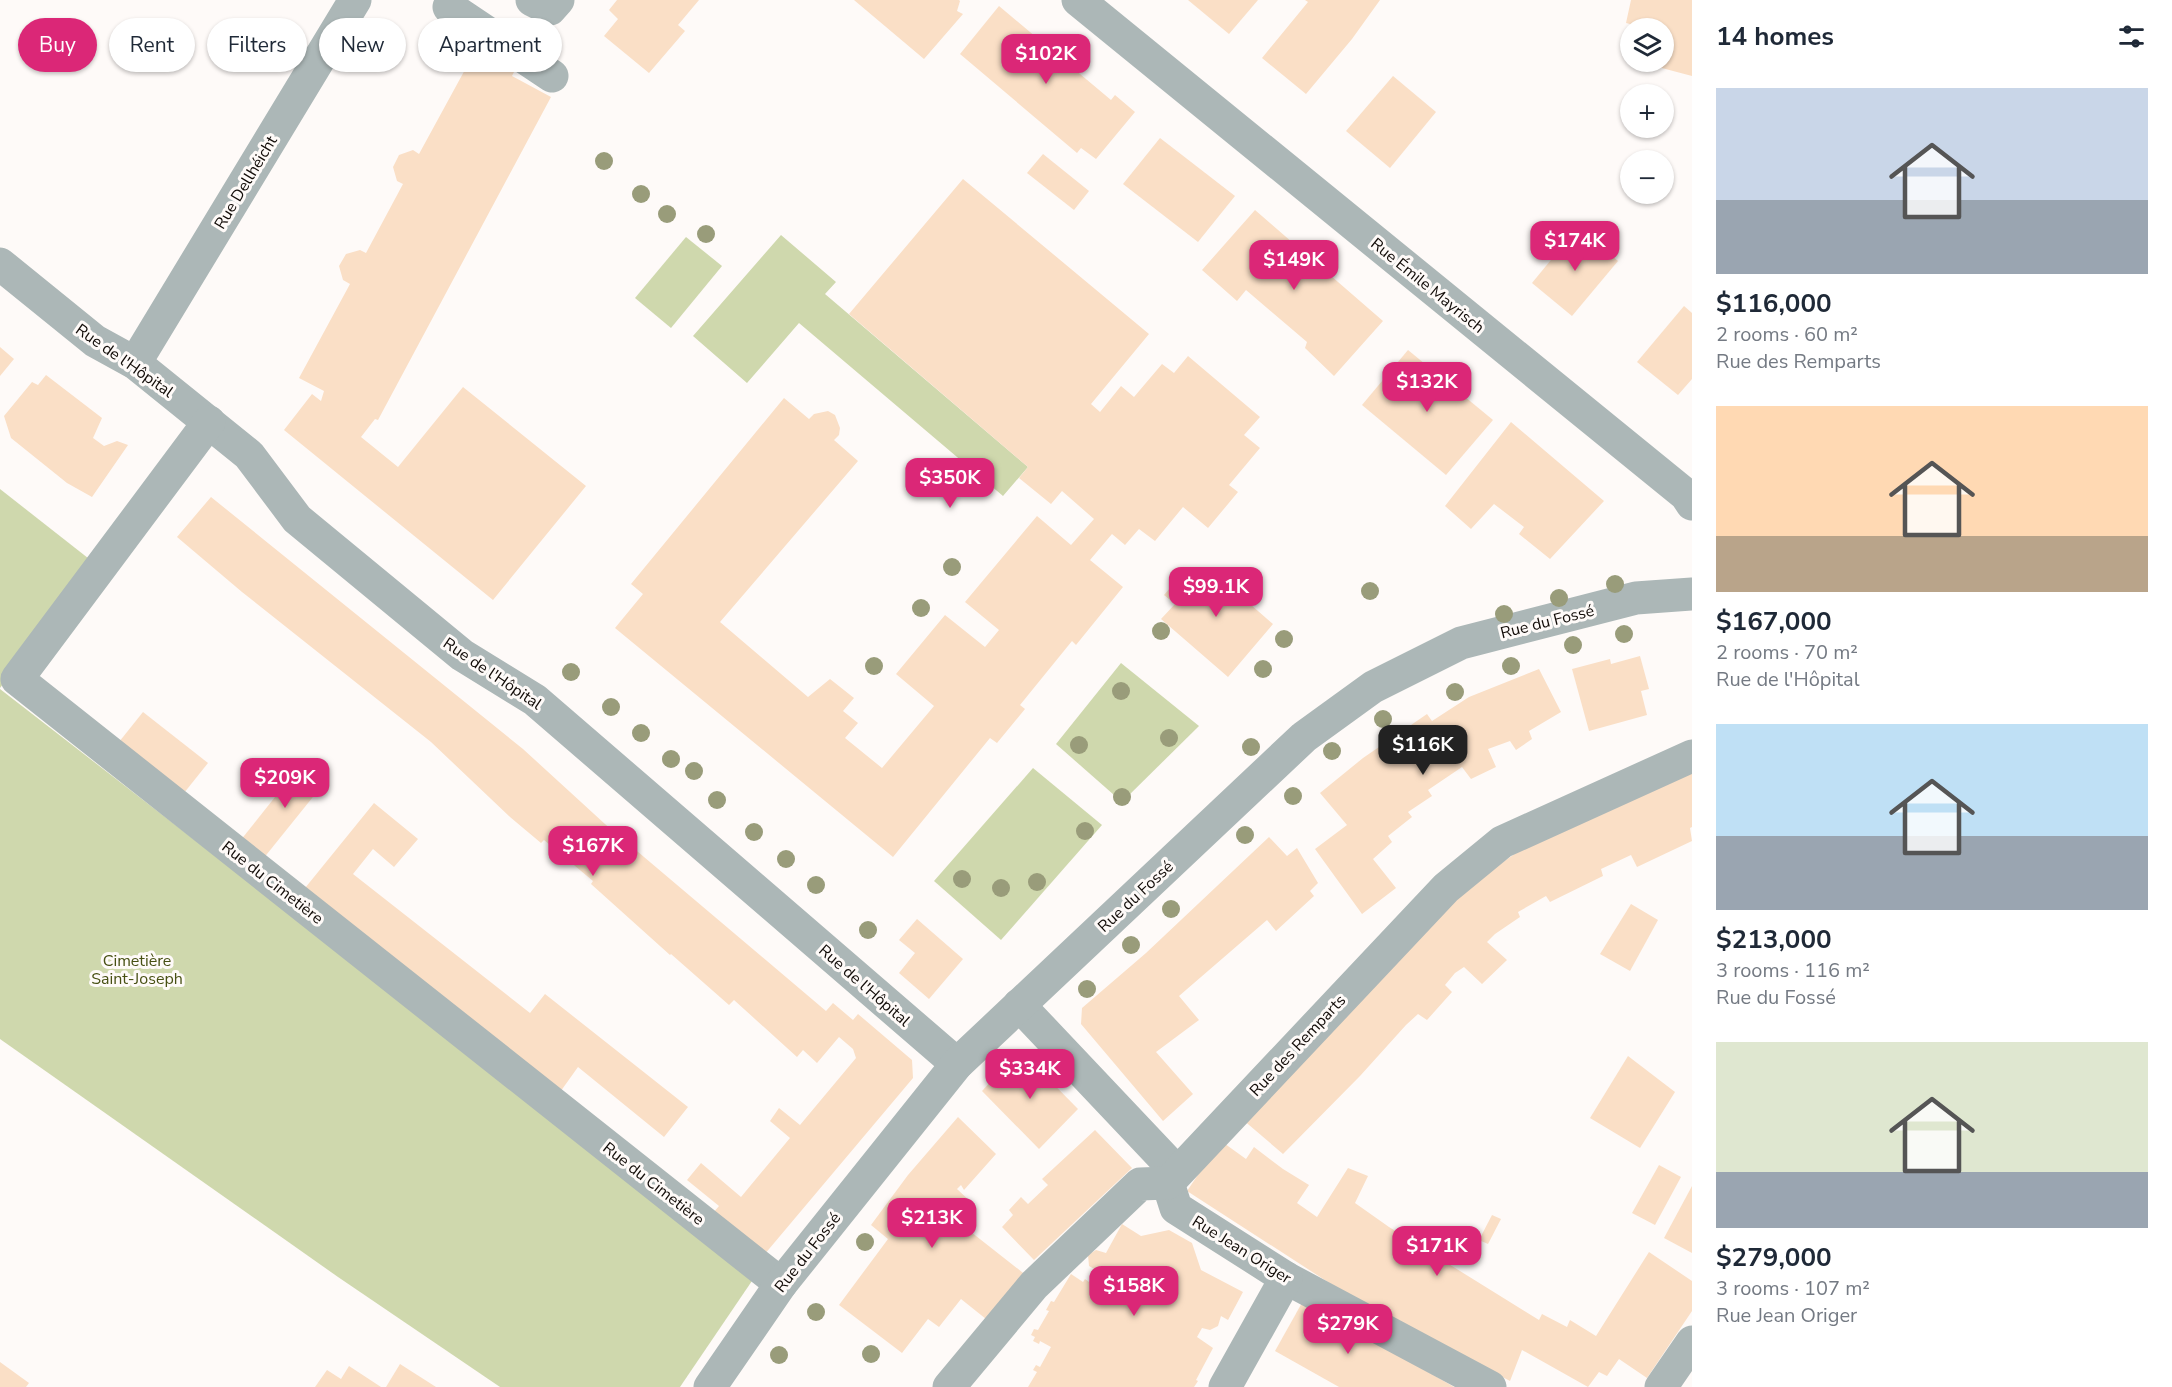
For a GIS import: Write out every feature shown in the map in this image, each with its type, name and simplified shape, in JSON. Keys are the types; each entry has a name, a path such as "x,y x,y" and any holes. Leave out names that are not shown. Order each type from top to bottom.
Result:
{"street":[{"name":"Rue Dellhéicht","path":"135,363 354,0"},
{"path":"532,0 550,9 558,0"},
{"name":"Rue Émile Mayrisch","path":"1078,0 1686,495 1692,504"},
{"path":"449,7 552,76"},
{"name":"Rue de l'Hôpital","path":"0,264 95,341 135,363 249,455 297,519 462,655 535,700 957,1064"},
{"name":"Rue du Cimetière","path":"209,422 17,679 781,1284"},
{"name":"Rue du Fossé","path":"710,1387 781,1284 957,1064 1304,737 1373,687 1461,643 1636,598 1692,594"},
{"name":"Rue des Remparts","path":"1173,1177 1454,881 1502,842 1692,756"},
{"name":"Rue Jean Origer","path":"1019,1005 1173,1177 1176,1208 1286,1278 1490,1387"},
{"path":"949,1387 1034,1285 1140,1184 1173,1177"},
{"path":"1225,1387 1286,1278"},
{"path":"1661,1387 1692,1341"}],"green space":[{"path":"781,235 836,282 825,294 1028,467 1003,496 799,323 747,383 693,336"},
{"path":"686,237 722,266 671,328 635,298"},
{"path":"0,489 93,562 0,688"},
{"path":"1121,663 1199,726 1122,802 1056,744"},
{"name":"Cimetière Saint-Joseph","path":"0,689 756,1275 680,1387 500,1387 338,1277 0,1039"},
{"path":"1033,768 1102,825 1001,940 934,881"}],"building":[{"path":"617,0 699,0 678,25 685,31 649,73 604,36 618,19 609,10"},
{"path":"854,0 959,0 957,11 963,14 924,59"},
{"path":"1188,0 1258,0 1229,34"},
{"path":"1305,0 1380,0 1352,39 1306,94 1262,58 1308,2"},
{"path":"1631,0 1692,0 1692,76 1674,71 1674,18 1627,18"},
{"path":"999,6 1111,100 1115,95 1135,112 1096,159 1081,148 1077,153 960,54"},
{"path":"464,72 514,72 512,76 551,97 378,420 375,419 361,437 398,467 463,387 586,486 493,600 284,430 312,394 321,401 324,391 299,378 350,284 343,280 339,266 346,254 360,250 366,253 403,184 397,181 393,167 399,155 413,150 419,154"},
{"path":"1393,76 1436,112 1390,168 1346,131"},
{"path":"1160,138 1235,196 1198,242 1123,184"},
{"path":"1043,154 1089,191 1074,210 1027,173"},
{"path":"963,179 1149,334 1091,404 1100,412 1121,386 1134,397 1162,364 1174,373 1188,356 1260,417 1244,435 1260,448 1229,485 1238,492 1208,528 1183,507 1155,541 1139,529 1125,545 1112,534 1090,560 1123,587 1076,645 1072,641 1020,705 1025,709 997,743 990,738 893,857 615,628 643,594 631,584 784,398 809,419 814,414 828,411 835,415 840,428 839,435 834,440 858,461 720,622 808,697 830,679 854,698 843,711 858,723 845,738 882,768 934,706 896,674 945,615 985,647 999,630 965,602 1037,516 1071,545 1094,519 1062,491 1051,504 1019,478 1028,467 849,314"},
{"path":"1255,210 1383,321 1334,376 1305,348 1307,342 1246,290 1237,301 1202,270"},
{"path":"1578,227 1618,261 1572,316 1532,283"},
{"path":"1684,306 1692,313 1692,379 1678,395 1637,362"},
{"path":"0,347 14,359 0,376"},
{"path":"1408,350 1493,420 1446,475 1362,405"},
{"path":"46,375 102,418 93,438 104,446 117,441 128,445 92,497 67,483 11,438 4,416 32,382 38,385"},
{"path":"1511,422 1604,501 1550,559 1519,534 1524,527 1494,504 1471,529 1445,506"},
{"path":"211,497 523,749 605,824 826,1011 833,1003 853,1020 858,1014 912,1060 913,1078 764,1255 713,1213 719,1206 687,1180 701,1163 741,1197 790,1138 770,1121 779,1108 800,1125 856,1058 853,1049 839,1037 817,1063 803,1050 797,1057 734,1000 729,1005 670,955 591,884 593,881 544,840 541,843 510,817 431,742 242,592 177,537"},
{"path":"1206,567 1229,587 1238,576 1259,594 1250,604 1273,624 1228,677 1161,619 1175,604 1164,595 1183,573 1193,582"},
{"path":"1640,656 1649,689 1641,691 1647,715 1589,731 1572,669 1610,659 1611,664"},
{"path":"1539,669 1561,712 1529,731 1532,739 1516,750 1510,741 1488,749 1496,767 1471,779 1462,767 1428,790 1432,796 1408,812 1412,817 1388,836 1392,842 1373,859 1396,888 1362,914 1315,849 1347,825 1320,793 1363,758 1427,714 1432,721 1469,697"},
{"path":"143,712 208,763 184,793 119,742"},
{"path":"306,758 329,777 263,859 240,841"},
{"path":"1692,770 1692,827 1690,828 1692,841 1637,867 1631,855 1601,869 1603,876 1550,902 1546,896 1518,912 1520,917 1487,942 1507,960 1482,984 1464,967 1455,973 1445,985 1452,992 1427,1020 1418,1014 1406,1025 1360,1076 1283,1154 1242,1119 1468,886 1519,851"},
{"path":"374,803 418,839 394,867 373,849 353,874 530,1013 545,994 688,1107 664,1137 578,1067 558,1095 301,893"},
{"path":"1269,837 1287,856 1297,848 1318,883 1310,891 1314,896 1276,931 1267,920 1179,996 1199,1020 1156,1052 1193,1094 1163,1121 1081,1024 1082,1008 1146,953"},
{"path":"1631,904 1658,920 1630,971 1600,954"},
{"path":"917,919 963,959 929,999 899,973 915,953 899,940"},
{"path":"1018,1052 1024,1054 1078,1109 1039,1149 982,1091"},
{"path":"1628,1056 1675,1092 1640,1148 1590,1118"},
{"path":"958,1117 996,1154 964,1190 961,1185 957,1189 973,1204 957,1221 1027,1276 991,1323 961,1299 939,1327 928,1319 902,1353 839,1305 888,1239 871,1225 908,1175"},
{"path":"1095,1130 1132,1168 1034,1260 1002,1227 1013,1215 1009,1210 1021,1197 1028,1204 1048,1185 1042,1179"},
{"path":"1221,1141 1246,1159 1254,1147 1309,1185 1297,1203 1317,1217 1348,1168 1368,1176 1355,1203 1389,1227 1539,1320 1542,1314 1567,1327 1570,1320 1596,1336 1649,1252 1692,1281 1692,1311 1647,1378 1619,1359 1607,1376 1599,1372 1588,1387 1522,1350 1510,1381 1348,1295 1187,1191"},
{"path":"1659,1165 1681,1177 1655,1225 1632,1213"},
{"path":"1692,1186 1692,1253 1664,1238"},
{"path":"1492,1215 1501,1219 1488,1244 1479,1240"},
{"path":"1122,1224 1141,1236 1169,1230 1192,1243 1201,1270 1243,1292 1228,1320 1221,1316 1218,1326 1210,1330 1202,1328 1197,1337 1213,1348 1196,1380 1198,1381 1194,1387 1028,1387 1037,1372 1033,1370 1036,1365 1040,1367 1051,1347 1040,1341 1039,1344 1033,1341 1035,1337 1031,1335 1034,1329 1038,1330 1049,1311 1046,1310 1051,1301 1054,1302 1071,1274 1083,1282 1085,1279 1089,1282 1096,1270 1089,1266 1088,1255 1096,1250 1106,1253"},
{"path":"1303,1301 1454,1387 1339,1387 1275,1351"},
{"path":"0,1362 29,1383 26,1387 0,1387"},
{"path":"400,1364 436,1387 386,1387"},
{"path":"349,1366 381,1387 315,1387 327,1370 341,1379"}]}
